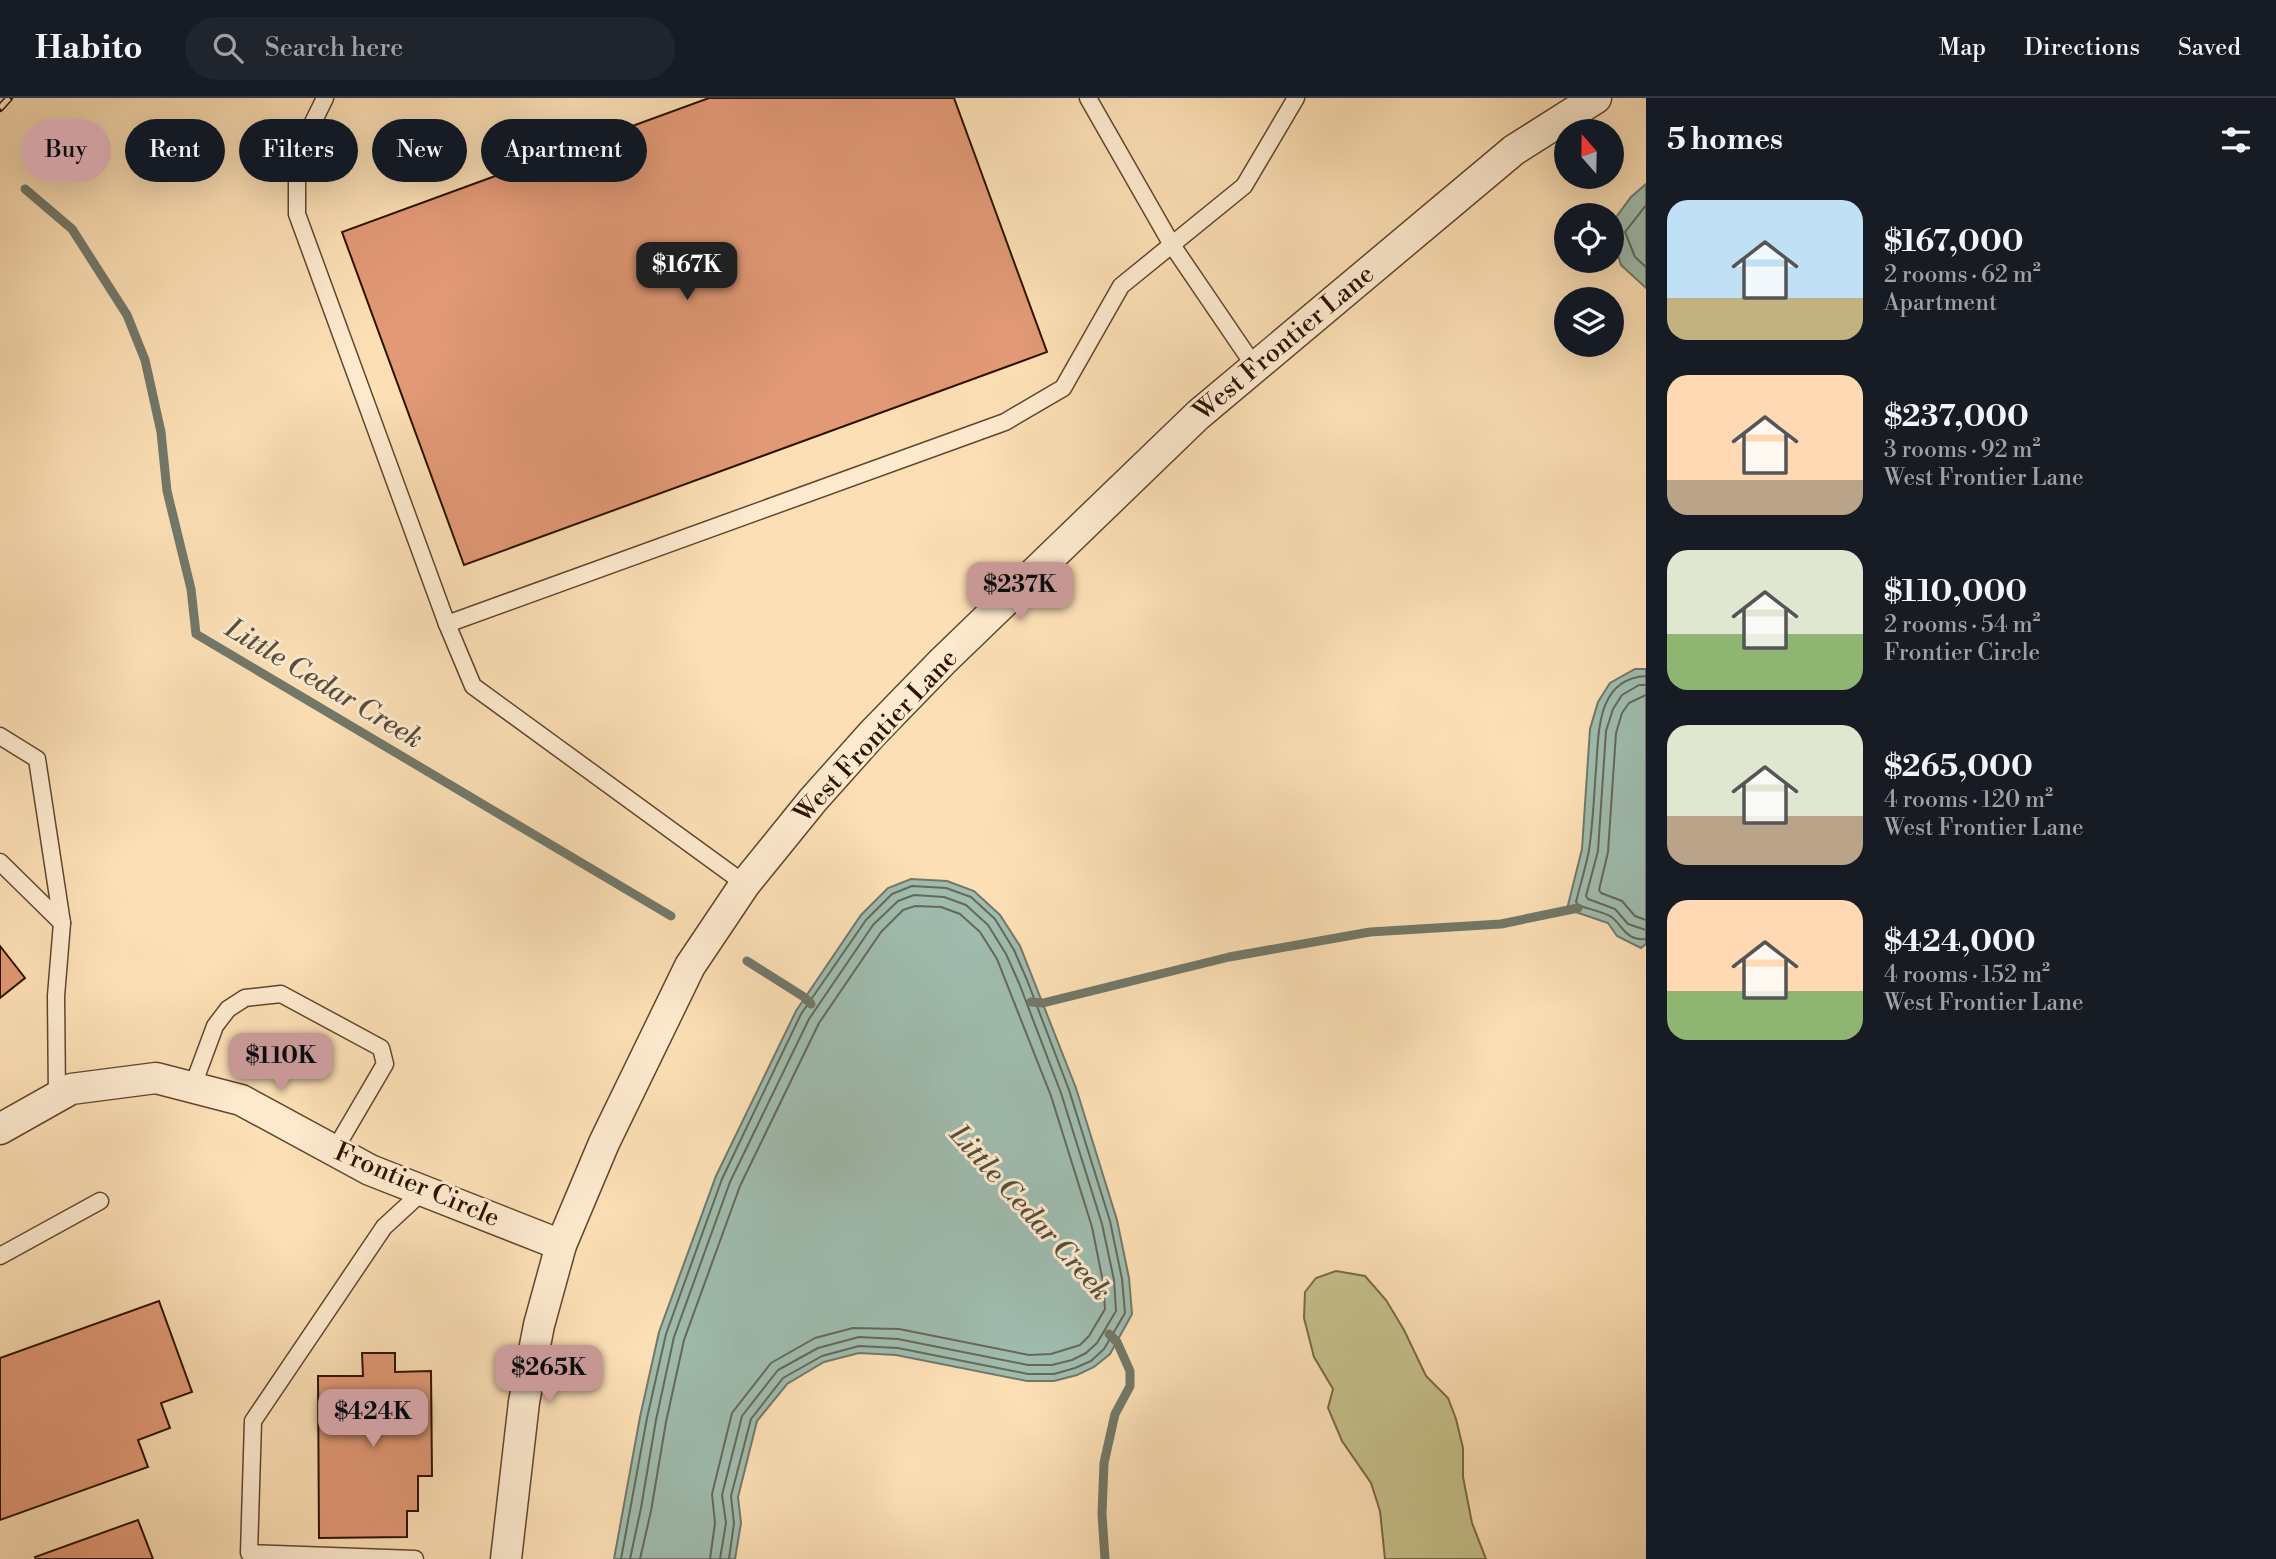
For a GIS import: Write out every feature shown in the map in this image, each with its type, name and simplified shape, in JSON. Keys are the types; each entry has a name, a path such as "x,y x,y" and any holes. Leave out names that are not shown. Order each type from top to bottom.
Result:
{"street":[{"name":"West Frontier Lane","path":"506,1559 524,1402 561,1245 610,1131 690,966 746,884 813,800 872,734 943,661 1198,415 1514,150 1596,98"},
{"name":"Frontier Circle","path":"0,1129 71,1089 156,1078 241,1100 370,1170 561,1245"}],"lane":[{"path":"326,98 321,102 296,155 297,214 447,624 473,686 746,884"},
{"path":"1088,98 1172,245 1255,367"},
{"path":"447,624 1005,422 1063,388 1121,286 1244,186 1296,98"},
{"path":"0,736 37,759 62,923 56,996 57,1097"},
{"path":"0,862 62,923"},
{"path":"192,1088 215,1026 228,1009 245,998 281,994 381,1048 385,1063 334,1151"},
{"path":"415,1559 249,1553 253,1421 384,1227 422,1192"},
{"path":"0,1256 100,1201"}],"shaded area":[{"path":"1336,1271 1365,1276 1386,1300 1426,1376 1448,1398 1463,1448 1463,1477 1472,1523 1486,1559 1385,1559 1380,1511 1371,1483 1342,1441 1328,1408 1333,1389 1314,1357 1304,1318 1305,1292 1316,1278"}],"water":[{"path":"1646,184 1646,288 1624,268 1624,206"},
{"path":"1635,669 1646,669 1646,944 1641,948 1617,936 1608,923 1567,909 1582,849 1590,729 1598,702 1610,683"},
{"path":"911,879 947,881 974,891 1000,915 1020,946 1076,1088 1117,1220 1129,1278 1132,1314 1110,1354 1094,1367 1054,1381 1027,1381 896,1355 859,1353 824,1362 787,1384 757,1421 738,1497 741,1523 735,1559 614,1559 640,1417 659,1332 716,1176 796,1011 861,915 888,888"}],"building":[{"path":"709,98 954,98 1047,352 464,565 342,232 481,181 647,182 647,121"},
{"path":"0,946 25,978 0,998"},
{"path":"159,1301 192,1392 161,1403 170,1428 138,1440 148,1467 0,1520 0,1358"},
{"path":"362,1353 395,1353 395,1372 431,1371 432,1476 418,1476 418,1511 407,1511 407,1537 319,1538 318,1376 363,1376"},
{"path":"138,1520 153,1559 35,1557"}],"waterway":[{"name":"Little Cedar Creek","path":"25,189 72,229 127,315 145,360 161,432 167,491 191,589 196,634 671,916"},
{"path":"1031,1002 1043,1003 1229,957 1370,932 1501,924 1578,908"},
{"name":"Little Cedar Creek","path":"747,961 811,1004"},
{"name":"Little Cedar Creek","path":"1105,1559 1102,1514 1104,1463 1115,1414 1130,1386 1130,1371 1117,1342 1109,1334"}],"railway":[{"path":"0,108 9,98"}]}
